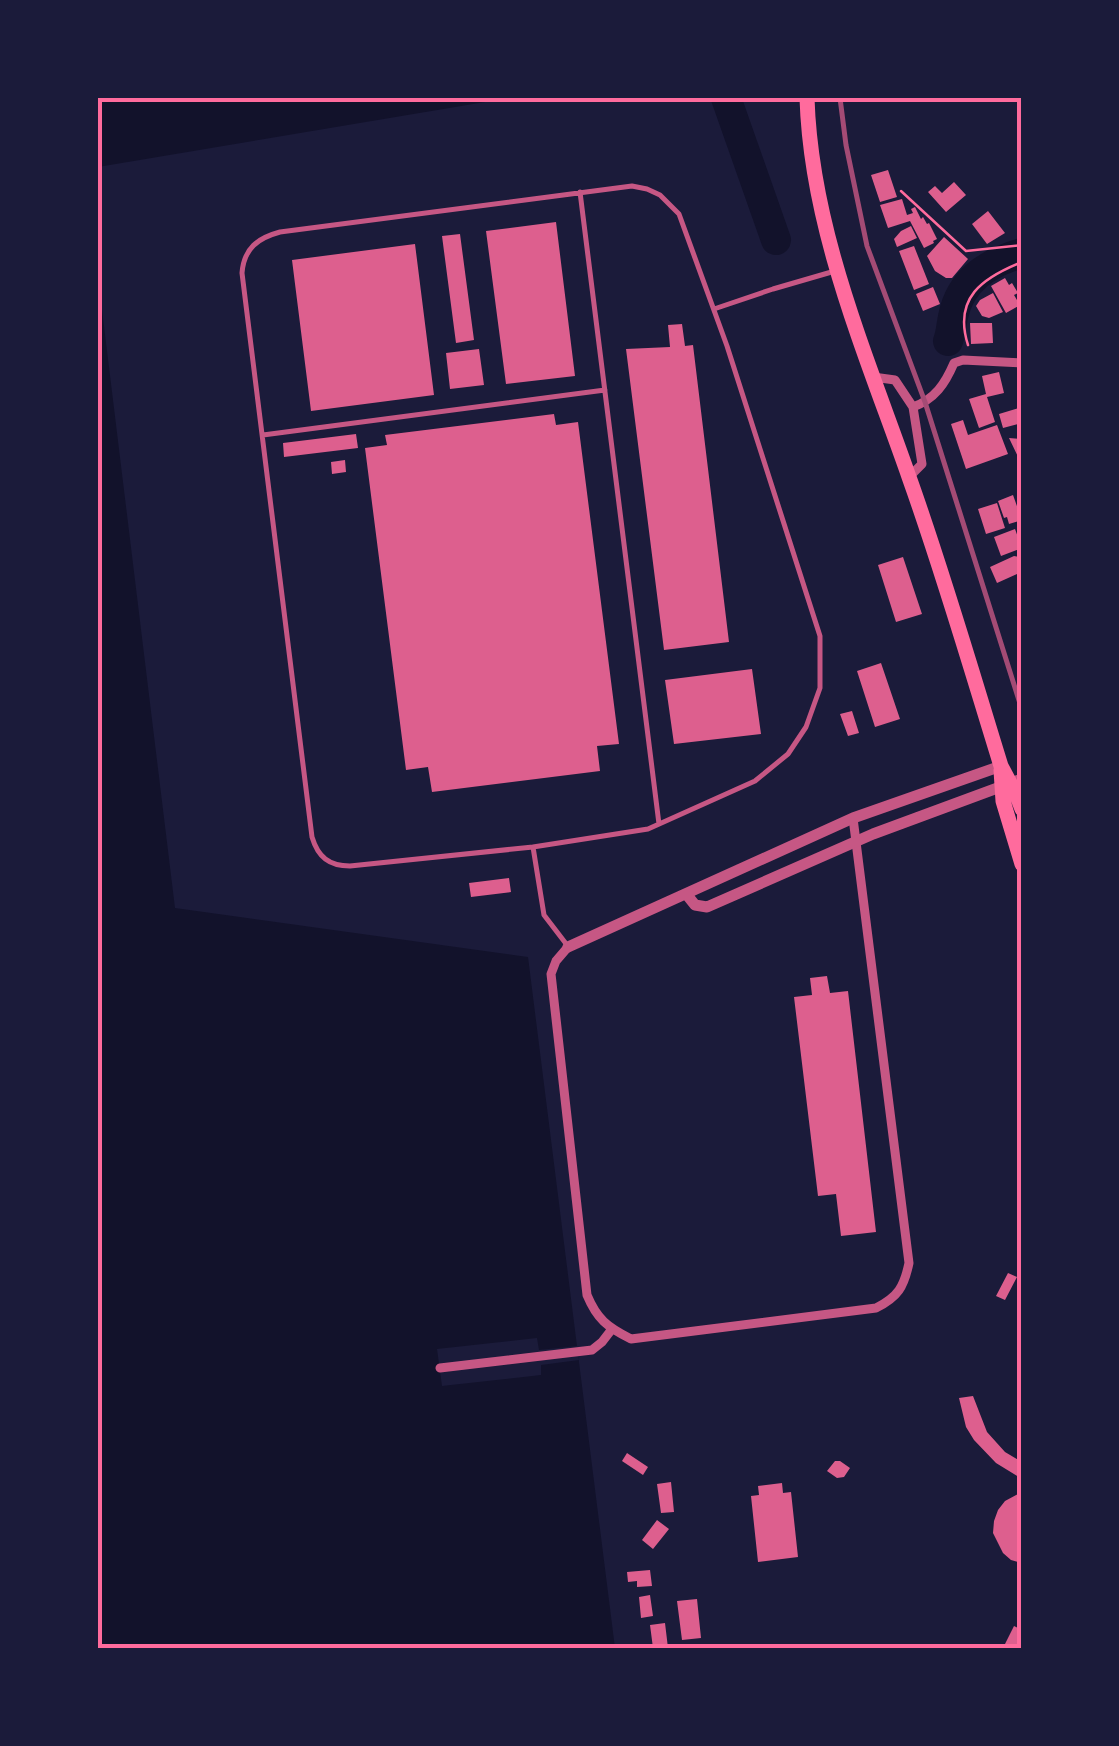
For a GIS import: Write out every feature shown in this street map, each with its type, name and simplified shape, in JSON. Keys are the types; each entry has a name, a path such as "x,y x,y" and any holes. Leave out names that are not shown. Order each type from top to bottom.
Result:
{"highway":[{"path":"807,98 817,188 839,270 937,560 1000,766 1004,801 1022,864"},
{"path":"1000,766 1022,809"}],"street":[{"path":"913,407 940,390 954,363 1022,363"},
{"path":"873,377 895,380 913,407 922,464 909,477"},
{"path":"853,818 909,1263 905,1281 893,1299 876,1308 631,1340 595,1314 587,1294 552,974 556,960 568,947 853,818 1000,766"},
{"path":"687,894 695,904 707,907 725,901 873,834 1022,779"},
{"path":"440,1368 592,1350 612,1329"}],"lane":[{"path":"632,186 647,190 671,205 686,228 820,636 820,688 806,727 773,768 755,781 648,829 534,847 339,866 316,851 312,838 242,273 247,251 257,240 280,232 580,192 632,186"},
{"path":"580,192 659,824"},
{"path":"714,309 839,270"},
{"path":"263,435 605,390"},
{"path":"534,847 544,915 568,947"}],"path":[{"path":"901,191 966,250 1022,245"},
{"path":"974,361 962,328 965,307 989,277 1022,262"}],"shaded area":[{"path":"98,98 509,98 98,167"},
{"path":"98,277 175,908 528,957 615,1648 98,1648"}],"pier":[{"path":"537,1338 539,1350 577,1346 579,1360 541,1365 541,1375 442,1386 437,1349"}],"building":[{"path":"888,170 897,197 880,202 871,175"},
{"path":"954,182 966,195 946,212 928,192 935,186 942,193"},
{"path":"902,199 907,215 915,207 921,219 929,223 937,239 934,243 924,248 910,221 888,228 880,205"},
{"path":"988,211 1005,233 987,244 972,224"},
{"path":"556,222 575,376 506,384 486,231"},
{"path":"911,226 917,238 897,247 894,239"},
{"path":"460,234 474,340 456,343 442,236"},
{"path":"944,237 968,259 952,278 935,271 927,256"},
{"path":"415,244 434,395 311,411 292,260"},
{"path":"914,246 929,284 914,290 899,251"},
{"path":"1005,278 1018,293 1014,295 1020,305 1006,313 991,286"},
{"path":"933,287 940,304 923,311 916,294"},
{"path":"993,293 1003,312 989,318 982,316 976,306"},
{"path":"970,323 992,323 993,343 971,344"},
{"path":"682,324 685,346 693,345 729,642 664,650 626,349 670,347 668,325"},
{"path":"479,349 484,385 450,389 446,353"},
{"path":"999,372 1004,393 987,397 995,422 979,428 969,399 986,394 982,376"},
{"path":"1022,407 1022,423 1003,428 999,414"},
{"path":"554,414 556,425 578,422 619,744 597,746 600,771 432,792 428,767 406,770 365,448 387,445 385,435"},
{"path":"963,420 968,435 997,425 1008,454 966,469 951,424"},
{"path":"356,434 358,448 284,457 283,443"},
{"path":"1009,438 1022,439 1022,465"},
{"path":"345,460 346,472 332,474 331,462"},
{"path":"1013,495 1022,520 1009,524 998,501"},
{"path":"997,503 1005,528 986,534 978,509"},
{"path":"1015,529 1022,548 1001,556 994,537"},
{"path":"903,557 922,614 896,622 878,565"},
{"path":"1020,557 1017,574 997,583 990,567"},
{"path":"881,663 900,719 875,727 857,671"},
{"path":"752,669 761,734 674,744 665,680"},
{"path":"852,711 859,733 848,736 840,714"},
{"path":"509,878 511,892 471,897 469,883"},
{"path":"827,976 830,993 848,991 876,1232 841,1236 836,1194 818,1196 794,997 812,995 810,978"},
{"path":"1008,1273 1017,1277 1005,1300 996,1296"},
{"path":"973,1396 987,1432 1005,1452 1022,1462 1022,1479 996,1463 966,1427 959,1398"},
{"path":"627,1453 648,1467 643,1475 622,1461"},
{"path":"835,1461 850,1468 844,1477 837,1478 827,1471"},
{"path":"671,1482 674,1512 661,1513 657,1484"},
{"path":"782,1483 783,1493 791,1492 798,1557 758,1562 751,1496 759,1495 758,1486"},
{"path":"1022,1492 1022,1563 1003,1553 993,1533 998,1510"},
{"path":"657,1520 669,1529 653,1549 642,1540"},
{"path":"650,1570 652,1586 637,1587 637,1581 628,1582 627,1572"},
{"path":"650,1595 653,1616 641,1618 639,1597"},
{"path":"697,1599 701,1638 682,1640 677,1601"},
{"path":"665,1623 668,1648 653,1648 650,1625"},
{"path":"1014,1626 1022,1630 1016,1648 1005,1644"}],"waterway":[{"path":"726,98 776,240"},
{"path":"948,341 957,304 969,283 987,268 1022,253"}],"railway":[{"path":"840,98 867,246 925,402 1022,710"}]}
